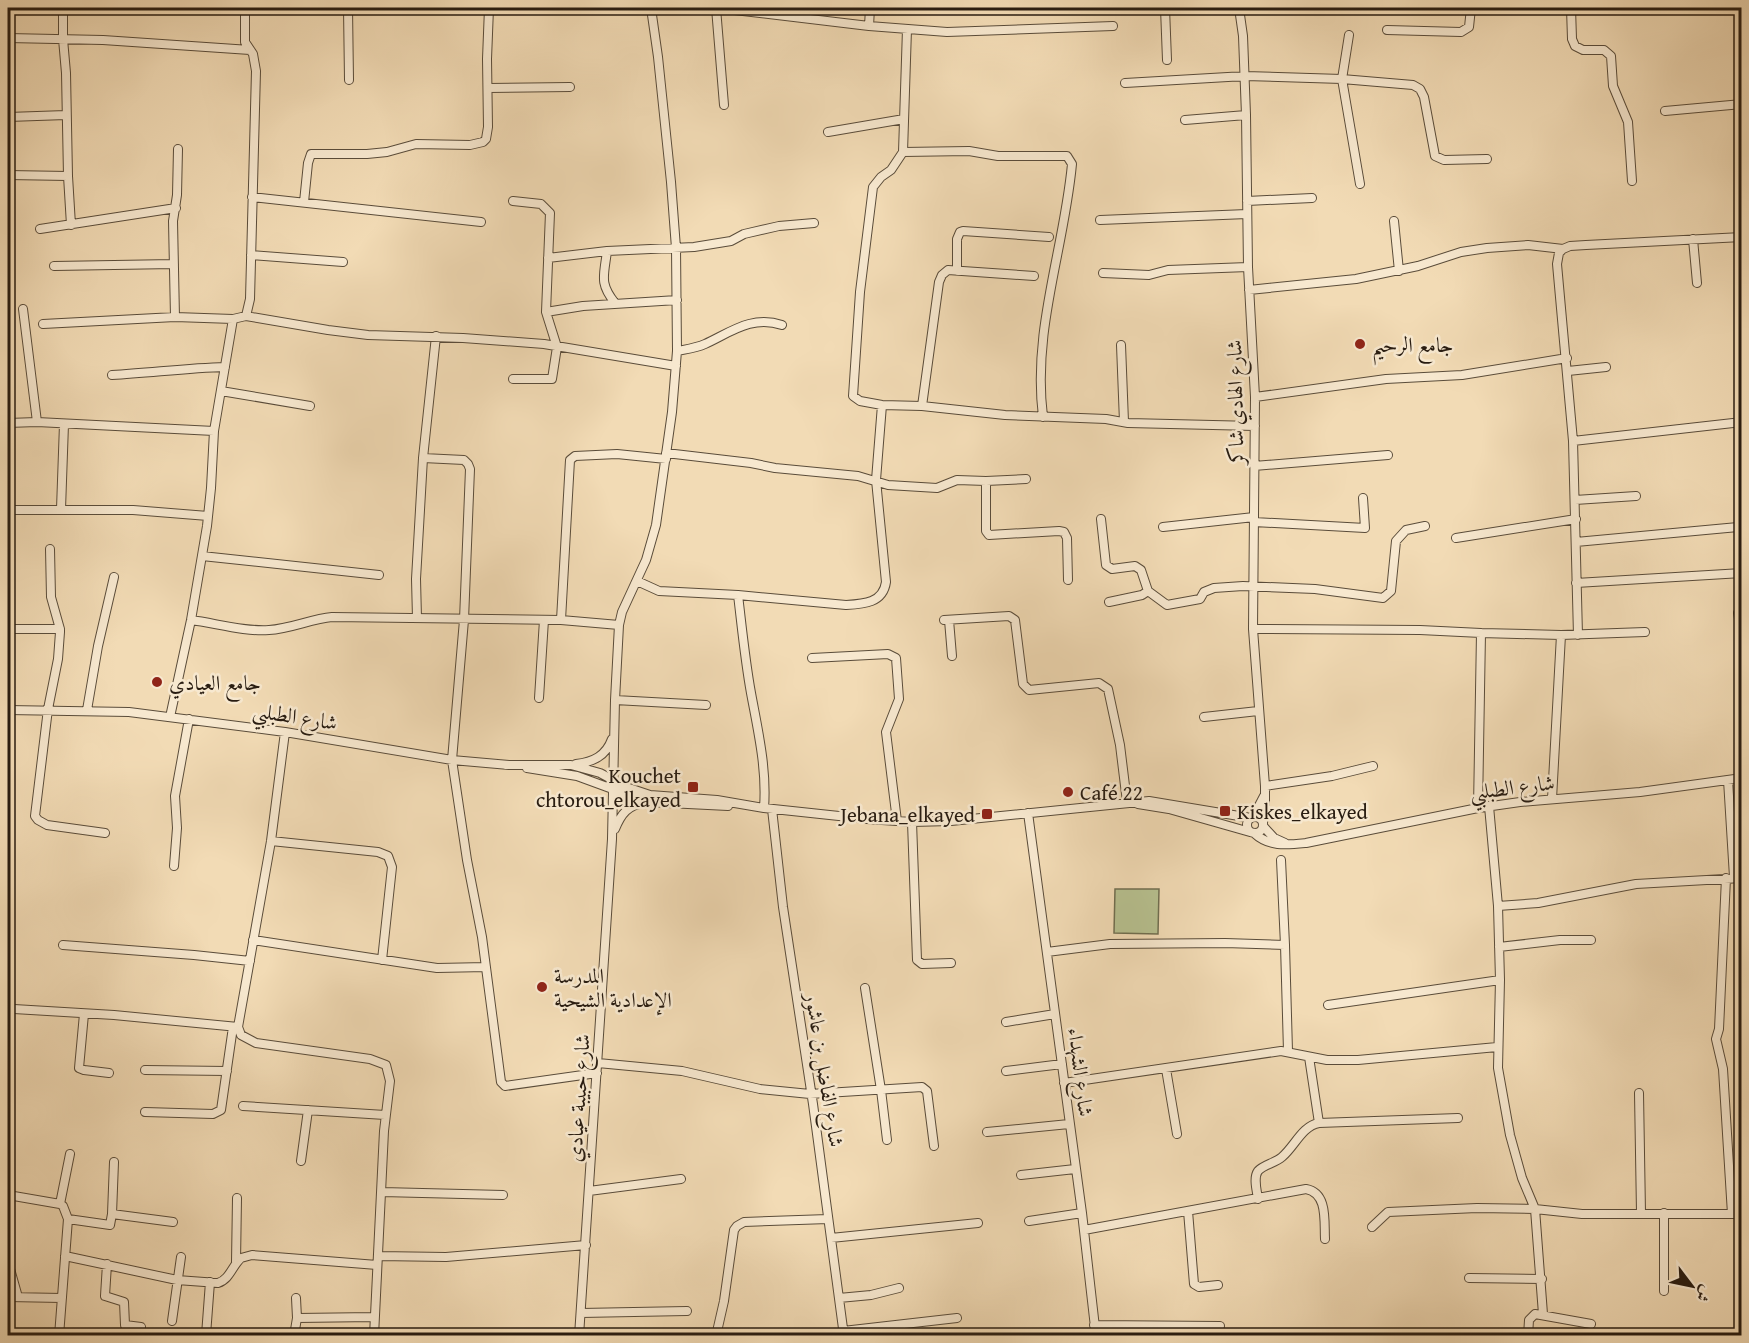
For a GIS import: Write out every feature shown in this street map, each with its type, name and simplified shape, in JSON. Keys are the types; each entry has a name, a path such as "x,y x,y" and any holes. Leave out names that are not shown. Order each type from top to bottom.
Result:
{"street":[{"path":"63,8 71,225"},
{"path":"244,8 245,42 255,59 256,71 250,299 246,316"},
{"path":"348,8 349,80"},
{"path":"304,202 311,154 387,152 416,144 470,145 486,139 489,8"},
{"name":"شارع حبيبة عيادي","path":"579,1335 612,839 612,780 619,625 622,612 646,560 656,525 677,351 676,248 664,114 651,8"},
{"path":"724,105 717,8 869,26 958,32 1113,26"},
{"path":"869,26 870,8"},
{"path":"1165,8 1167,60"},
{"name":"شارع الهادي شاكر","path":"1239,8 1245,76 1248,267 1255,397 1253,629 1265,786 1263,825"},
{"path":"1387,30 1461,32 1469,27 1471,8"},
{"path":"1571,8 1572,39 1575,46 1583,50 1604,50 1611,56 1612,86 1629,122 1632,182"},
{"path":"907,29 903,152 891,170 880,177 873,187 860,291 853,396 860,401 882,405 922,406 1005,415 1255,426"},
{"path":"1349,35 1342,79 1360,184"},
{"path":"8,38 148,42 250,50"},
{"path":"1125,83 1245,76 1342,79 1418,87 1424,97 1435,156 1444,160 1487,159"},
{"path":"488,88 570,87"},
{"path":"1665,111 1742,104"},
{"path":"8,117 66,115"},
{"path":"1185,120 1246,115"},
{"path":"828,132 904,119"},
{"path":"176,317 173,221 176,208 178,149"},
{"path":"903,152 969,151 998,156 1068,156 1071,159 1067,209 1042,337 1040,369 1043,417"},
{"path":"8,175 68,176"},
{"path":"252,197 481,222"},
{"path":"1247,201 1312,198"},
{"path":"513,201 541,204 550,213 546,312 557,347 552,379 513,379"},
{"path":"40,229 176,208"},
{"path":"1100,220 1248,214"},
{"path":"1394,221 1399,271"},
{"path":"548,258 607,251 694,247 731,241 744,234 779,226 814,222"},
{"path":"957,271 957,239 960,232 1049,237"},
{"path":"1578,635 1573,441 1557,264 1559,253 1570,246 1742,237"},
{"path":"1694,238 1697,283"},
{"path":"1249,290 1337,282 1399,271 1461,252 1493,247 1528,245 1563,249"},
{"path":"607,251 605,291 615,303"},
{"path":"250,255 343,262"},
{"path":"54,266 174,264"},
{"path":"1103,273 1149,275 1168,270 1248,267"},
{"path":"922,406 939,282 942,275 948,270 1034,276"},
{"path":"546,312 615,303 677,300"},
{"path":"23,309 37,422"},
{"path":"43,324 176,317 233,319 246,316 368,335 436,336 544,344 676,366"},
{"path":"170,717 202,556 208,516 214,431 233,319"},
{"path":"677,351 705,344 752,322 782,325"},
{"path":"417,618 416,579 423,458 436,336"},
{"path":"1121,345 1124,422"},
{"path":"1255,397 1386,379 1462,375 1567,358"},
{"path":"112,375 156,373 176,368 225,367"},
{"path":"1568,371 1606,367"},
{"path":"221,391 310,406"},
{"path":"637,581 659,591 738,595 846,605 874,601 881,595 886,582 876,480 882,405"},
{"path":"8,423 37,422 214,431"},
{"path":"1573,441 1742,422"},
{"path":"61,509 64,424"},
{"path":"561,620 570,460 575,456 617,454 751,463 775,468 858,476 888,485 937,488 957,480 1026,479"},
{"path":"1254,466 1388,455"},
{"path":"423,458 459,459 466,461 470,466 464,620 452,760 503,1085 597,1073"},
{"path":"986,481 986,531 988,535 1064,532 1067,538 1068,580"},
{"path":"1575,500 1636,496"},
{"path":"1163,527 1254,519 1365,528 1364,498"},
{"path":"8,510 133,510 208,516"},
{"path":"1101,519 1106,565 1112,569 1135,566 1141,570 1148,591 1167,605 1200,599 1204,592 1214,588 1254,586 1315,589 1383,598 1391,591 1396,541 1406,530 1425,526"},
{"path":"1456,538 1576,519"},
{"path":"1576,542 1738,527"},
{"path":"50,549 51,597 60,629 58,659 48,709 35,816 47,825 105,832"},
{"path":"202,556 380,575"},
{"path":"1576,583 1742,573"},
{"path":"87,710 98,646 114,577"},
{"path":"1109,602 1142,595 1148,591"},
{"name":"شارع الفاضل بن عاشور","path":"738,595 743,644 760,738 765,788 844,1333"},
{"path":"1738,613 1742,636"},
{"path":"952,656 946,620 1009,616 1015,620 1023,684 1029,690 1099,683 1108,689 1130,803"},
{"path":"190,620 262,631 325,618 561,620 619,625"},
{"path":"539,698 544,620"},
{"path":"8,628 60,629"},
{"path":"1253,629 1420,630 1561,635 1645,633"},
{"path":"1478,808 1481,633"},
{"path":"1552,800 1561,635"},
{"path":"812,658 888,654 896,658 899,699 886,732 897,821"},
{"path":"615,700 706,705"},
{"name":"شارع الطبلبي","path":"8,710 129,712 189,719 285,732 452,760 577,776 653,803 745,806"},
{"path":"1204,717 1258,711"},
{"path":"174,866 177,828 176,791 189,719"},
{"path":"571,765 586,763 598,758 610,745 614,731"},
{"path":"145,1112 213,1114 219,1112 224,1102 227,1071 250,961 271,841 285,732"},
{"name":"شارع الطبلبي","path":"505,765 571,765 600,773 626,787 650,795 717,800 768,809 897,821 951,821 1149,801 1252,818"},
{"path":"1265,786 1332,776 1373,766"},
{"name":"شارع الطبلبي","path":"1130,803 1169,809 1252,833 1269,843 1289,845 1490,806 1640,792 1742,778"},
{"path":"1728,780 1734,878 1719,1029 1716,1039 1722,1069 1732,1214"},
{"name":"شارع الهادي شاكر","path":"1252,818 1264,795"},
{"path":"612,839 622,814 629,807 653,803"},
{"path":"1490,806 1498,906 1500,980 1498,1068 1506,1121 1522,1178 1535,1209 1543,1314"},
{"name":"شارع الشهداء","path":"1028,813 1082,1213 1096,1335"},
{"path":"1263,825 1260,831 1252,833 1247,824 1252,818 1259,818 1274,838 1289,845"},
{"path":"912,822 917,960 922,964 951,963"},
{"path":"271,841 378,852 388,856 392,867 382,960"},
{"path":"1281,860 1288,1051"},
{"path":"1498,906 1538,903 1636,884 1734,878"},
{"path":"253,940 437,968 486,967"},
{"path":"1499,947 1560,940 1591,940"},
{"path":"1047,952 1110,944 1285,945"},
{"path":"63,945 250,961"},
{"path":"1328,1005 1500,980"},
{"path":"865,987 887,1140"},
{"path":"14,1009 235,1027 241,1035 256,1043 370,1059 386,1065 390,1081 385,1115 374,1335"},
{"path":"84,1014 79,1068 109,1073"},
{"path":"1006,1022 1055,1014"},
{"path":"1064,1083 1288,1051 1327,1060 1358,1060 1497,1047"},
{"path":"1309,1057 1319,1122"},
{"path":"598,1063 682,1071 760,1089 810,1094 924,1088 927,1091 934,1146"},
{"path":"1006,1071 1062,1064"},
{"path":"1166,1069 1177,1134"},
{"path":"145,1070 227,1071"},
{"path":"1640,1093 1641,1213"},
{"path":"243,1106 385,1115"},
{"path":"301,1161 308,1110"},
{"path":"1258,1199 1256,1174 1259,1169 1282,1157 1311,1124 1458,1118"},
{"path":"987,1132 1069,1124"},
{"path":"60,1204 70,1154"},
{"path":"68,1219 109,1225 112,1214 114,1162"},
{"path":"1021,1175 1076,1169"},
{"path":"590,1191 681,1179"},
{"path":"1084,1230 1306,1189 1315,1192 1322,1200 1325,1239"},
{"path":"382,1192 503,1195"},
{"path":"8,1195 60,1204 66,1210 68,1219 59,1335"},
{"path":"236,1262 237,1198"},
{"path":"1372,1227 1388,1212 1477,1208 1535,1209 1582,1214 1742,1214"},
{"path":"1188,1211 1194,1284 1199,1287 1218,1285"},
{"path":"1029,1221 1082,1213"},
{"path":"112,1214 173,1222"},
{"path":"1664,1214 1664,1291"},
{"path":"716,1335 724,1301 734,1230 737,1226 744,1222 828,1219"},
{"path":"831,1238 978,1223"},
{"path":"378,1256 446,1257 586,1245"},
{"path":"65,1256 177,1280 218,1283 224,1281 236,1262 244,1256 261,1255 377,1265"},
{"path":"172,1321 181,1257"},
{"path":"8,1262 18,1297"},
{"path":"107,1264 105,1296 124,1302 125,1325 141,1327"},
{"path":"1469,1278 1542,1279"},
{"path":"206,1335 210,1282"},
{"path":"839,1298 899,1288"},
{"path":"8,1297 62,1298"},
{"path":"294,1335 297,1318 296,1298"},
{"path":"581,1313 687,1311"},
{"path":"1528,1335 1531,1316 1535,1314 1591,1324"},
{"path":"297,1318 374,1317"},
{"path":"844,1333 957,1318"},
{"path":"1094,1325 1220,1326"}],"green space":[{"path":"1115,889 1159,889 1158,934 1114,933"}],"place":[{"name":"جامع الرحيم","path":"1360,344"},
{"name":"جامع العيادي","path":"157,682"},
{"name":"Kouchet chtorou_elkayed","path":"693,787"},
{"name":"Café 22","path":"1068,792"},
{"name":"Kiskes_elkayed","path":"1225,811"},
{"name":"Jebana_elkayed","path":"987,814"},
{"name":"المدرسة الإعدادية الشيحية","path":"542,987"}]}
